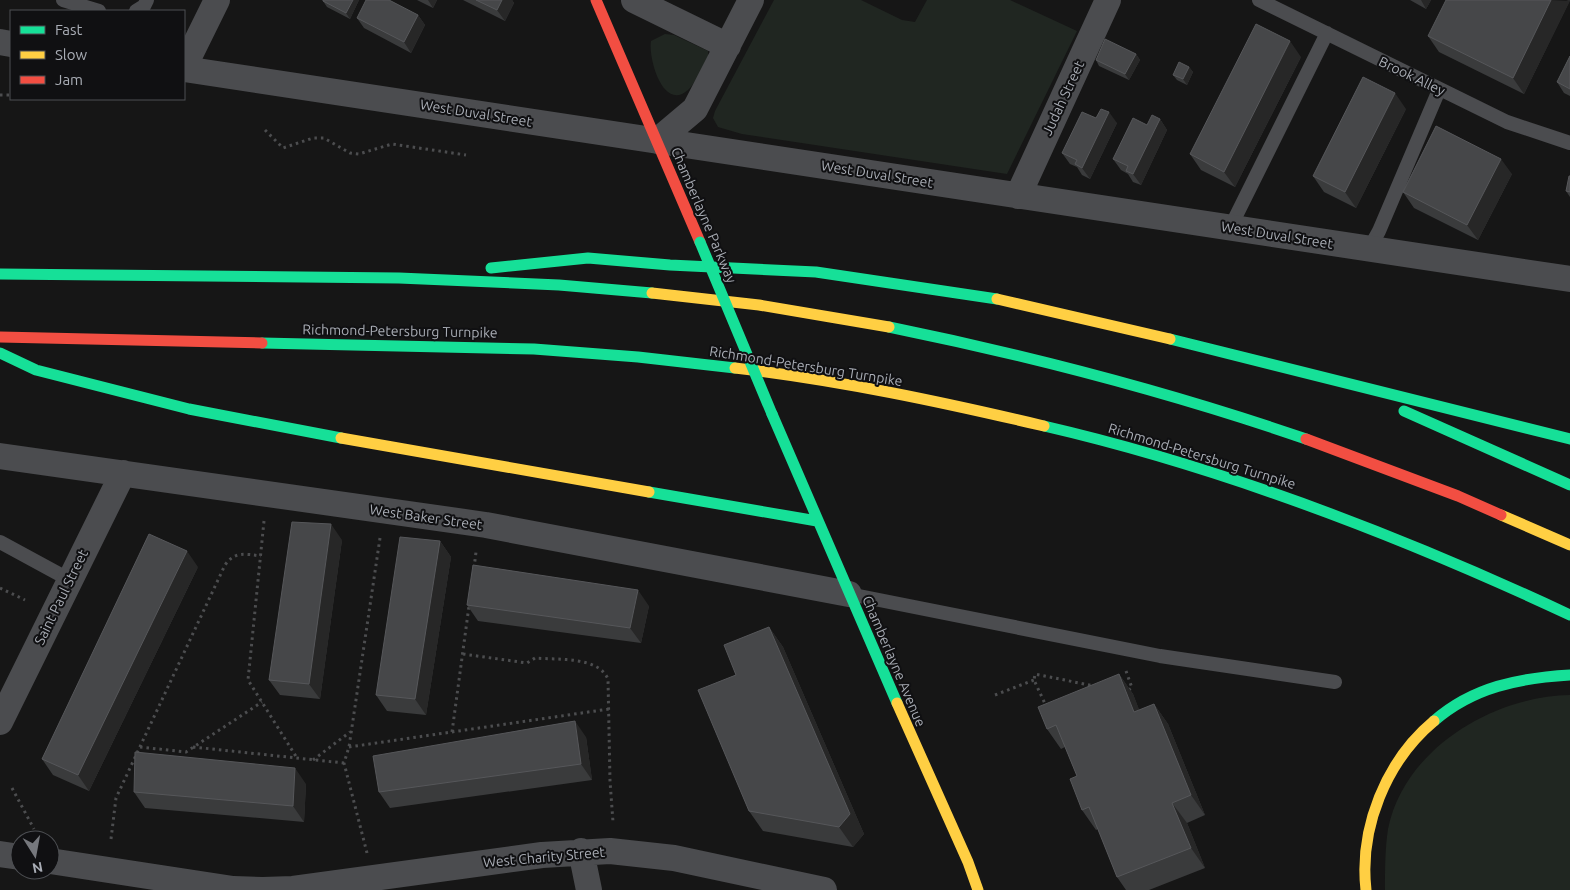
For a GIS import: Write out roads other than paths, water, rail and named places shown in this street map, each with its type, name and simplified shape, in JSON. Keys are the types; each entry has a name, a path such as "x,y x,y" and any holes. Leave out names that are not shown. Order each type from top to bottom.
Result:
{"main road":[{"name":"Chamberlayne Parkway","path":"596,0 784,442"},
{"path":"380,279 588,258 670,265 816,272 990,298 1090,319 1570,439"},
{"path":"0,274 380,279 536,284 648,292 790,310 891,327 1092,371 1192,399 1336,447 1489,508 1570,545"},
{"name":"Richmond-Petersburg Turnpike","path":"0,337 228,344 437,345 536,349 688,363 825,381 976,410 1074,434 1188,466 1362,524 1504,584 1570,615"},
{"path":"0,354 36,370 189,409 403,450 817,521"},
{"path":"1337,381 1570,485"},
{"name":"Chamberlayne Avenue","path":"784,442 976,889"},
{"path":"1366,890 1365,853 1381,788 1410,742 1428,723 1482,689 1522,679 1550,675 1570,675"}],"street":[{"path":"185,66 216,0"},
{"path":"634,0 728,46"},
{"path":"657,141 695,109 751,0"},
{"name":"Judah Street","path":"1018,196 1108,0"},
{"name":"West Duval Street","path":"185,68 1570,279"},
{"name":"West Baker Street","path":"0,456 486,525 850,594"},
{"name":"Saint Paul Street","path":"0,722 123,473"},
{"path":"581,851 590,890"},
{"name":"West Charity Street","path":"60,863 234,889 262,890 293,889 581,851 641,853 824,890"}],"lane":[{"path":"138,10 144,6 147,0"},
{"name":"Brook Alley","path":"1259,0 1439,90 1508,122 1570,142"},
{"path":"66,5 94,10"},
{"path":"1230,228 1327,33"},
{"path":"1369,249 1379,231 1439,90"},
{"path":"0,542 70,580"},
{"path":"850,594 1160,656 1334,682"}]}
